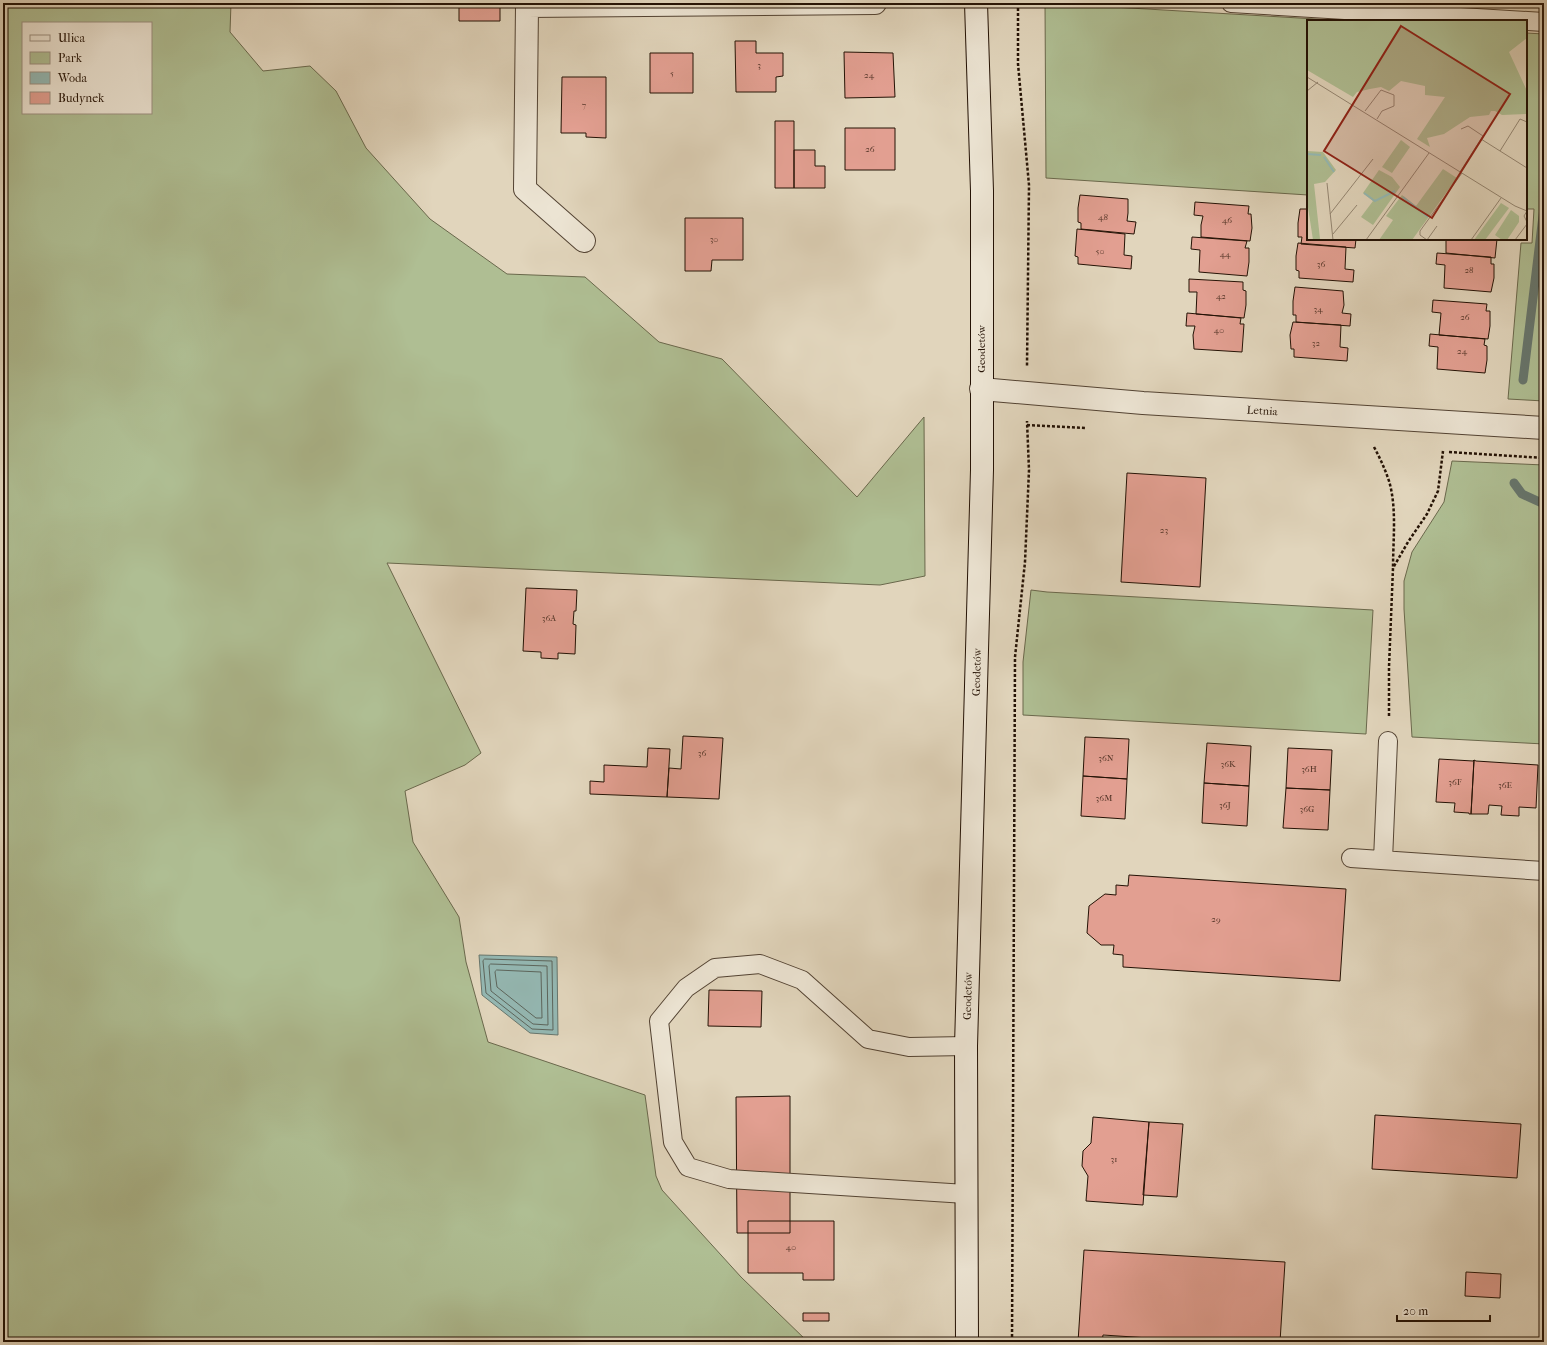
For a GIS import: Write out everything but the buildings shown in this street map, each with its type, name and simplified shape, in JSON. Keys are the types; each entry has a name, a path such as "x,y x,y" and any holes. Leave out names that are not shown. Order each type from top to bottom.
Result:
{"main road":[{"path":"584,241 524,189 527,6 564,4 875,3"},
{"name":"Geodetów","path":"967,1342 966,1046 982,470 982,191 976,3"},
{"name":"Letnia","path":"981,389 1143,403 1544,428"}],"lane":[{"path":"1231,3 1511,20"},
{"path":"1527,21 1544,22"},
{"path":"1383,860 1388,741"},
{"path":"1351,858 1544,871"},
{"path":"966,1046 909,1047 868,1039 802,980 760,964 715,968 686,988 659,1021 673,1142 688,1167 729,1179 966,1194"}],"path":[{"path":"1012,1342 1015,657 1025,562 1029,470 1026,392 1029,185 1018,64 1018,3"},
{"path":"1374,447 1385,468 1394,514 1394,568 1389,666 1388,741"},
{"path":"1394,568 1408,542 1427,514 1438,491 1443,451"}],"green space":[{"path":"3,3 231,3 230,32 263,71 310,66 336,91 366,148 430,219 507,274 585,277 659,342 722,359 857,497 924,417 925,576 880,585 387,563 481,753 465,765 405,791 413,842 459,917 466,962 488,1042 645,1095 656,1176 662,1190 741,1277 808,1342 3,1342"},
{"path":"1045,3 1333,20 1307,20 1307,195 1046,178"},
{"path":"1527,33 1544,34 1544,401 1508,399 1521,243 1532,243 1534,209 1527,209"},
{"path":"1452,461 1544,465 1544,744 1412,737 1404,609 1404,581 1412,552 1444,502"},
{"path":"1031,590 1373,610 1366,734 1023,715 1023,662"}],"water":[{"path":"479,955 557,957 558,1035 530,1033 482,995"}],"waterway":[{"path":"1523,380 1544,208"},
{"path":"1514,483 1522,494 1544,504"}]}
